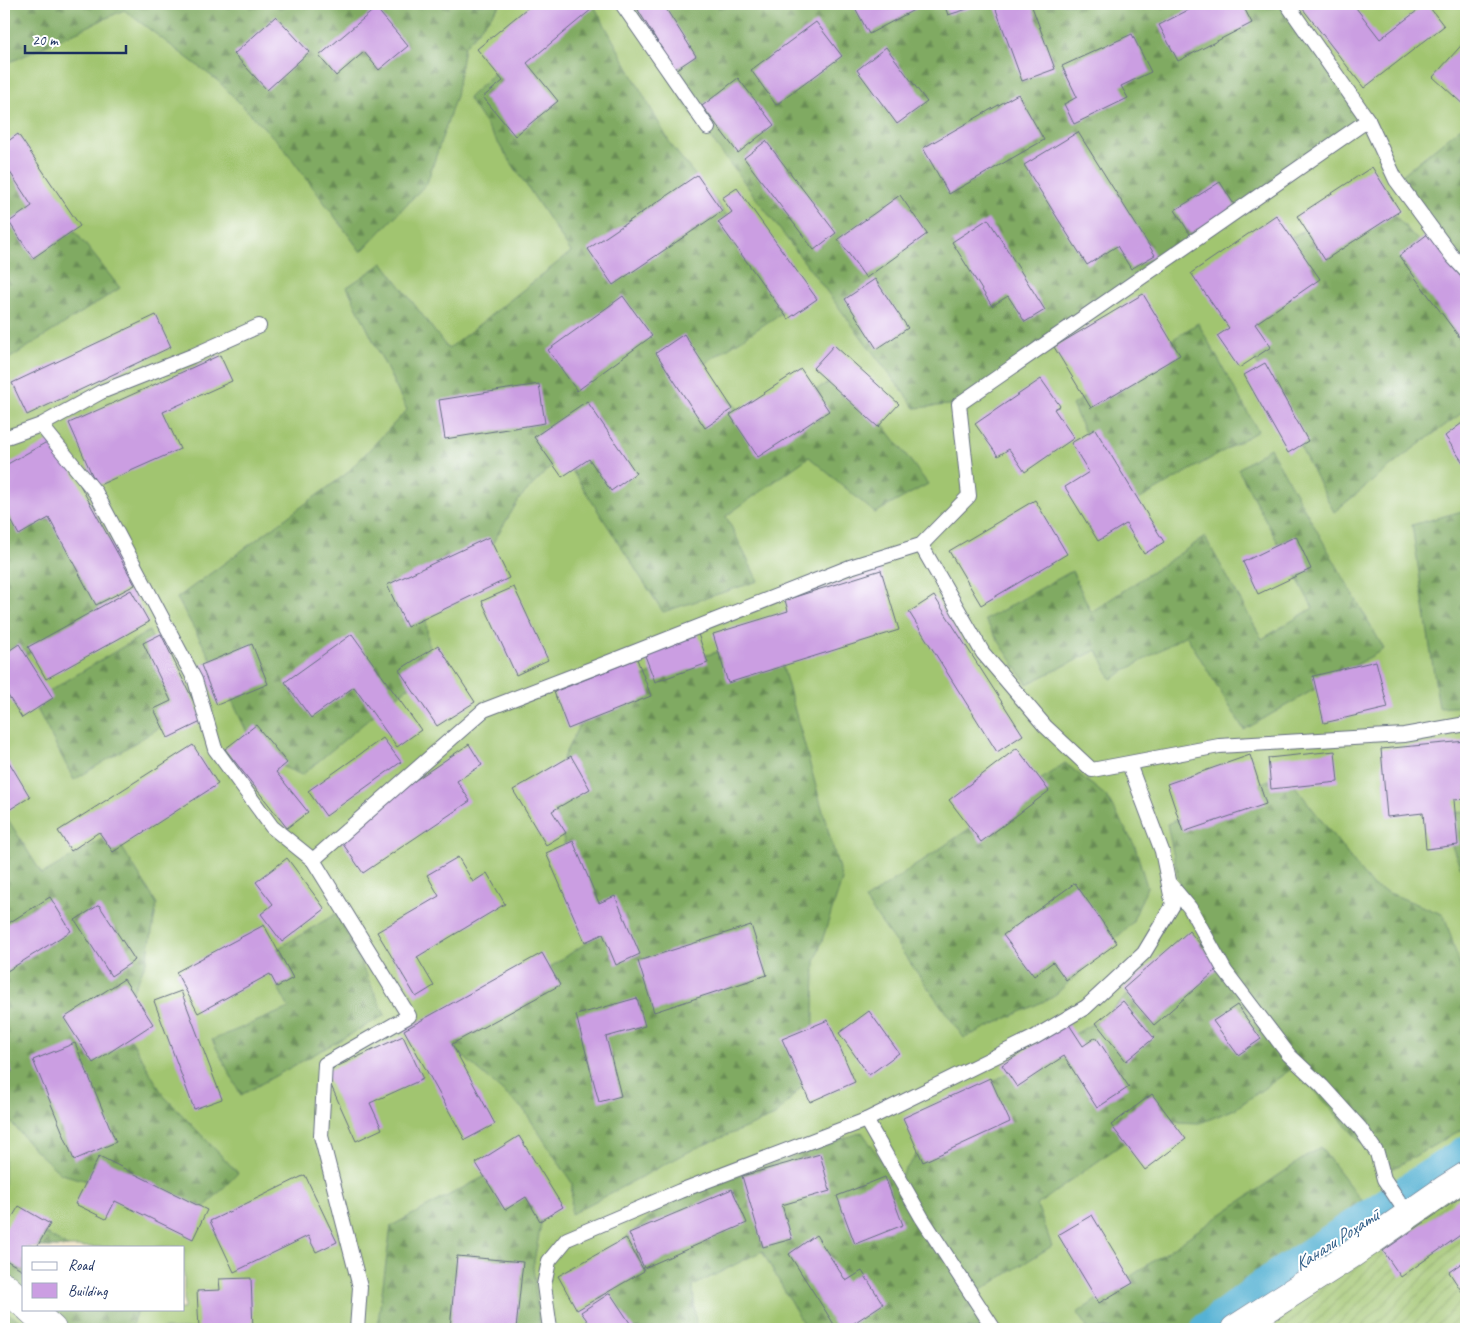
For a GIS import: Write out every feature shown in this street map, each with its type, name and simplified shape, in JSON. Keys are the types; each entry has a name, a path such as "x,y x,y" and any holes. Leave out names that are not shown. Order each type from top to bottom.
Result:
{"street":[{"path":"1235,1329 1352,1254 1406,1208 1447,1188 1466,1176"},
{"path":"4,1286 22,1302"},
{"path":"31,1310 52,1329"}],"lane":[{"path":"622,4 708,128"},
{"path":"1287,4 1368,120 1396,180 1452,256 1466,271"},
{"path":"313,860 484,710 840,570 921,545 969,496 958,404 1368,120"},
{"path":"4,438 41,425 101,392 192,356 258,326"},
{"path":"41,425 96,493 195,680 215,748 272,827 313,860 409,1016 325,1064 321,1136 360,1287 357,1329"},
{"path":"921,545 983,653 1045,726 1092,770 1219,746 1404,735 1466,724"},
{"path":"550,1329 544,1285 549,1261 567,1239 680,1191 866,1120 1036,1037 1086,1007 1144,952 1173,904 1162,851 1129,764"},
{"path":"1170,884 1190,908 1225,971 1289,1055 1322,1086 1360,1128 1377,1153 1384,1179 1406,1208"},
{"path":"866,1120 922,1218 994,1329"}],"green space":[{"path":"4,4 1466,4 1466,1150 1370,1212 1270,1282 1208,1329 4,1329"},
{"path":"4,4 501,4 464,47 456,96 427,183 361,252 283,147 218,81 124,10 4,64"},
{"path":"568,4 593,4 671,145 777,278 794,305 693,371 755,422 845,374 928,484 875,513 809,457 726,516 758,581 663,612 562,455 520,498 483,559 424,601 431,670 302,775 258,756 222,679 177,598 346,474 407,410 347,287 383,263 448,349 571,252 468,98"},
{"path":"628,4 1287,4 1368,120 959,404 915,408 684,103"},
{"path":"1466,123 1466,271 1396,180"},
{"path":"4,142 120,288 4,362"},
{"path":"1373,191 1429,253 1466,306 1466,410 1410,451 1334,512 1214,281"},
{"path":"1198,323 1258,431 1121,510 1072,405"},
{"path":"1270,448 1384,649 1244,730 1186,635 1111,679 1097,650 1027,684 985,620 1072,571 1091,612 1205,537 1262,639 1313,608 1238,469"},
{"path":"42,472 115,614 4,664 4,490"},
{"path":"1466,510 1466,706 1439,708 1412,525"},
{"path":"149,631 185,712 74,780 33,701"},
{"path":"774,635 842,880 815,962 813,1074 775,1116 696,1148 571,1214 572,1183 524,1110 433,1030 501,1000 595,937 584,908 548,788 592,699 663,668"},
{"path":"1065,763 1106,796 1135,846 1147,887 1132,923 1053,997 964,1038 865,900"},
{"path":"1285,773 1372,886 1444,915 1464,978 1466,979 1466,1127 1387,1172 1294,1067 1235,1109 1200,1123 1154,1121 1037,1205 1052,1246 968,1298 988,1329 806,1329 762,1251 693,1286 696,1329 615,1329 601,1319 600,1259 663,1206 705,1188 862,1132 896,1182 956,1103 1104,1017 1174,951 1209,942 1183,901 1167,824"},
{"path":"1466,812 1466,881 1439,814"},
{"path":"4,813 42,874 113,833 157,904 147,960 120,1020 163,1095 238,1173 189,1223 146,1196 61,1174 32,1147 4,1114"},
{"path":"337,913 385,1015 241,1095 212,1040 289,1008 262,958"},
{"path":"1320,1147 1370,1212 1270,1282 1208,1329 1088,1329 1077,1313"},
{"path":"1466,1150 1466,1329 1213,1329 1370,1212"},
{"path":"508,1164 546,1197 533,1267 540,1329 377,1329 391,1226"},
{"path":"30,1224 66,1246 22,1246 22,1305 4,1290 4,1250"},
{"path":"27,1310 137,1310 131,1329 50,1329"},
{"path":"4,1311 23,1323 28,1329 4,1329"}],"building":[{"path":"532,4 598,4 527,63 558,101 515,136 483,97 503,81 477,49"},
{"path":"647,4 663,4 696,56 675,70 638,10"},
{"path":"853,4 925,4 869,34"},
{"path":"944,4 973,4 974,7 948,15"},
{"path":"994,4 1031,4 1055,69 1022,81"},
{"path":"1200,4 1242,4 1252,23 1178,61 1159,25"},
{"path":"1299,4 1353,4 1380,39 1426,4 1444,26 1364,88"},
{"path":"376,8 408,46 379,70 364,52 336,76 319,56"},
{"path":"276,16 309,52 267,90 234,54"},
{"path":"816,22 842,56 776,105 751,70"},
{"path":"1132,34 1151,72 1121,86 1128,98 1074,124 1064,104 1077,97 1062,66"},
{"path":"1466,40 1466,107 1433,77"},
{"path":"886,47 927,102 897,124 857,70"},
{"path":"738,78 774,125 738,153 702,106"},
{"path":"1018,94 1044,140 949,194 923,148"},
{"path":"1078,132 1155,255 1131,269 1117,246 1087,265 1024,165"},
{"path":"18,134 80,226 33,258 9,222 32,206 4,163 4,144"},
{"path":"766,141 836,233 814,250 744,158"},
{"path":"1372,167 1400,211 1325,260 1297,216"},
{"path":"697,175 722,211 613,285 588,249"},
{"path":"1220,182 1235,206 1190,234 1175,210"},
{"path":"737,188 817,299 788,319 718,222 732,212 722,198"},
{"path":"900,195 927,234 866,278 838,239"},
{"path":"1276,215 1320,279 1255,324 1271,347 1239,368 1217,336 1229,328 1191,273"},
{"path":"988,219 1045,310 1025,322 1008,296 992,306 952,242"},
{"path":"1429,233 1466,284 1466,346 1399,256"},
{"path":"875,279 908,328 877,349 845,299"},
{"path":"1143,294 1180,355 1091,408 1054,347"},
{"path":"623,296 652,336 577,391 548,350"},
{"path":"156,315 171,347 27,415 12,383"},
{"path":"684,334 733,409 705,428 656,353"},
{"path":"834,345 899,404 878,427 813,368"},
{"path":"220,355 232,381 163,412 180,449 97,486 69,423"},
{"path":"1265,363 1308,441 1288,453 1244,375"},
{"path":"801,369 829,411 758,457 730,415"},
{"path":"1041,379 1060,406 1054,409 1074,438 1025,472 1009,449 998,456 975,424"},
{"path":"539,384 545,423 445,439 439,400"},
{"path":"587,401 636,473 611,491 589,459 562,477 534,437"},
{"path":"1466,420 1466,467 1445,436"},
{"path":"1095,429 1164,542 1144,554 1126,524 1098,541 1065,487 1089,472 1071,443"},
{"path":"54,438 135,585 96,605 49,518 19,535 4,507 4,466"},
{"path":"1035,500 1067,554 981,605 949,551"},
{"path":"1296,536 1311,569 1258,594 1243,562"},
{"path":"489,537 509,578 407,627 387,585"},
{"path":"881,570 899,630 728,683 713,634 788,611 785,600"},
{"path":"514,587 548,660 516,675 482,601"},
{"path":"131,590 149,622 46,679 28,647"},
{"path":"934,596 1023,735 997,752 909,612"},
{"path":"161,634 203,721 168,738 154,709 171,701 143,643"},
{"path":"352,634 421,730 397,747 354,687 311,718 285,682"},
{"path":"698,634 708,663 655,682 644,653"},
{"path":"19,644 53,698 22,718 4,689 4,654"},
{"path":"252,644 268,684 217,705 201,665"},
{"path":"438,645 475,702 437,726 399,670"},
{"path":"637,659 651,696 568,729 554,692"},
{"path":"1376,661 1388,708 1324,723 1313,676"},
{"path":"256,725 287,763 276,772 308,812 287,828 225,749"},
{"path":"383,738 401,762 326,816 308,791"},
{"path":"1466,741 1466,799 1454,800 1458,845 1426,849 1423,813 1387,817 1381,749"},
{"path":"469,744 482,765 457,781 470,801 363,873 336,834"},
{"path":"193,745 218,784 113,852 99,832 71,851 58,831"},
{"path":"1017,748 1049,791 981,842 949,800"},
{"path":"1335,751 1338,782 1271,789 1268,758"},
{"path":"1250,755 1266,804 1183,832 1167,784"},
{"path":"571,756 590,789 552,811 566,833 546,845 513,790"},
{"path":"9,762 30,797 4,813 4,765"},
{"path":"573,841 599,903 615,896 640,954 616,965 603,934 585,942 546,853"},
{"path":"458,857 473,882 487,873 505,904 417,957 434,986 416,997 377,932 439,896 427,875"},
{"path":"287,858 325,909 282,942 261,914 273,904 256,882"},
{"path":"1075,883 1117,943 1066,980 1053,962 1034,976 1003,935"},
{"path":"50,897 71,931 4,973 4,926"},
{"path":"99,905 135,960 111,976 75,920"},
{"path":"264,925 293,978 277,987 270,974 198,1013 176,972"},
{"path":"751,925 767,975 654,1012 638,961"},
{"path":"1189,931 1220,967 1154,1025 1123,989"},
{"path":"542,953 560,985 452,1044 495,1124 465,1140 404,1030"},
{"path":"124,979 153,1024 93,1063 64,1018"},
{"path":"181,991 222,1099 194,1109 154,1001"},
{"path":"637,998 645,1026 606,1037 621,1096 599,1102 576,1015"},
{"path":"1123,1001 1154,1038 1126,1061 1096,1023"},
{"path":"1237,1005 1261,1039 1238,1055 1213,1021"},
{"path":"869,1011 899,1053 869,1075 839,1033"},
{"path":"828,1020 855,1082 810,1102 782,1039"},
{"path":"1068,1023 1083,1046 1096,1037 1129,1087 1097,1108 1064,1056 1017,1087 1002,1065"},
{"path":"403,1036 423,1079 370,1103 382,1129 356,1141 325,1072"},
{"path":"75,1043 116,1142 74,1160 33,1060"},
{"path":"4,1050 12,1072 4,1075"},
{"path":"990,1078 1010,1122 923,1162 903,1118"},
{"path":"1152,1094 1186,1139 1145,1170 1111,1125"},
{"path":"519,1136 563,1207 540,1221 526,1197 505,1210 476,1163"},
{"path":"820,1154 830,1191 782,1205 792,1239 763,1247 742,1176"},
{"path":"99,1156 207,1210 193,1239 115,1201 106,1219 75,1204"},
{"path":"305,1175 337,1242 316,1252 308,1236 234,1272 210,1221"},
{"path":"885,1177 903,1225 855,1244 837,1196"},
{"path":"732,1189 747,1223 644,1268 629,1233"},
{"path":"1464,1195 1466,1198 1466,1231 1401,1277 1383,1251"},
{"path":"19,1206 50,1224 38,1246 22,1246 22,1269 4,1259 4,1231"},
{"path":"1092,1215 1133,1283 1099,1303 1058,1235"},
{"path":"816,1235 846,1281 862,1271 883,1304 845,1329 837,1329 789,1254"},
{"path":"626,1238 644,1271 577,1310 558,1276"},
{"path":"457,1256 523,1262 516,1329 450,1328"},
{"path":"1466,1260 1466,1298 1449,1272"},
{"path":"251,1278 253,1329 199,1329 197,1291 220,1290 219,1279"},
{"path":"610,1293 634,1329 593,1329 581,1312"}],"waterway":[{"name":"Канали Роҳатӣ","path":"1208,1329 1270,1282 1466,1153"}]}
